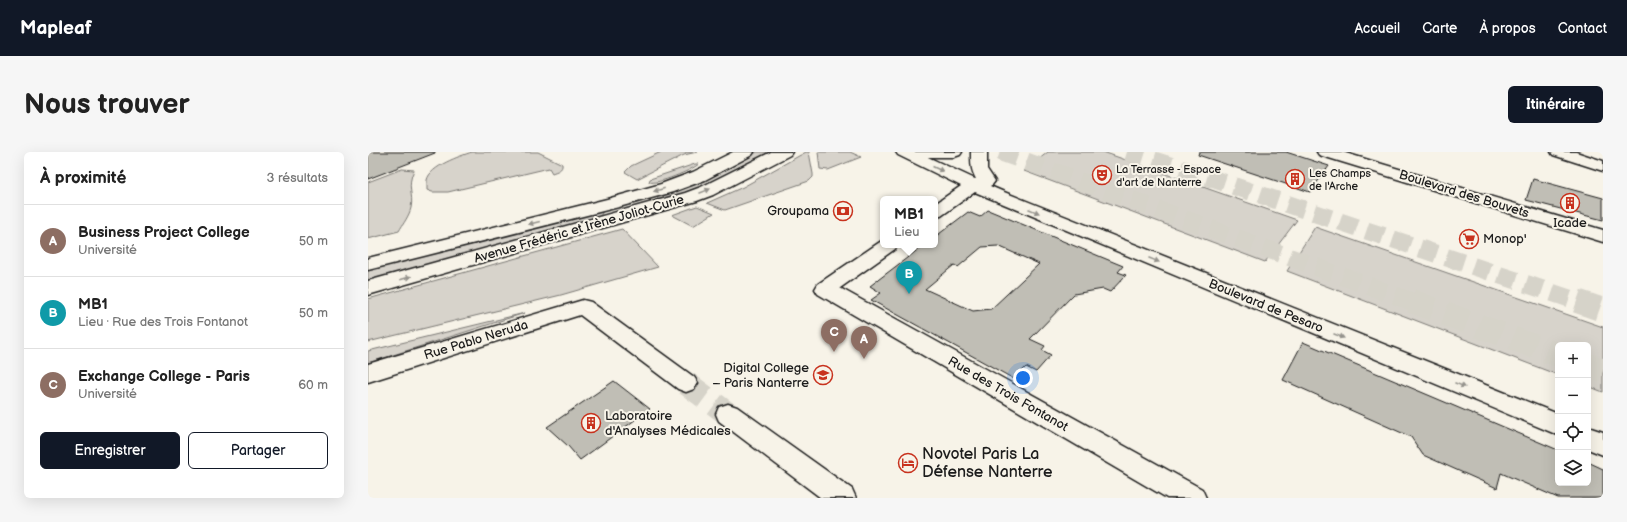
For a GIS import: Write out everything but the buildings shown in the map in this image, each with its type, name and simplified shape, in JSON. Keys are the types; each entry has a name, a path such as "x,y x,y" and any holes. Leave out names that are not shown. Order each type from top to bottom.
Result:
{"street":[{"name":"Avenue Frédéric et Irène Joliot-Curie","path":"368,288 612,212 718,167 746,152"},
{"name":"Avenue Frédéric et Irène Joliot-Curie","path":"368,264 707,191 784,152"},
{"name":"Boulevard de Pesaro","path":"904,152 1555,424"},
{"path":"918,152 954,152"},
{"path":"938,210 980,183 979,152"},
{"name":"Boulevard des Bouvets","path":"1325,152 1603,236"},
{"path":"1559,152 1603,166"},
{"name":"Rue des Trois Fontanot","path":"884,248 825,290 1192,498"},
{"name":"Rue Pablo Neruda","path":"368,373 583,307 686,383"},
{"path":"728,414 842,498"},
{"path":"1591,439 1603,444"}],"shaded area":[{"path":"472,152 538,152 562,164 562,168 552,173 549,168 448,192 432,192 427,190 427,180 429,175 434,170 446,162"},
{"path":"661,152 697,152 684,155 637,179 625,172 631,166"},
{"path":"757,152 773,152 693,191 648,205 647,203 658,199 656,196 721,170"},
{"path":"806,152 809,152 813,174 813,177 809,181 725,210 707,203 743,187"},
{"path":"818,152 850,152 861,157 828,170 820,169"},
{"path":"1048,152 1103,152 1297,220 1265,262 1024,171"},
{"path":"699,164 674,176 659,181 649,182 650,179"},
{"path":"402,169 414,170 410,186 412,203 409,214 399,231 368,239 368,182"},
{"path":"697,206 714,213 693,226 672,215"},
{"path":"604,210 598,219 368,281 368,270"},
{"path":"1315,227 1603,327 1603,392 1591,387 1591,342 1555,342 1555,374 1287,271"},
{"path":"622,229 658,267 561,295 368,342 368,299"},
{"path":"525,313 368,363 368,351"}],"tunnel":[{"path":"1000,152 1413,302"},
{"path":"1127,152 1216,180 1580,302"},
{"path":"1411,301 1555,354"},
{"path":"1577,301 1603,310"},
{"path":"1591,366 1603,371"},
{"path":"686,383 728,414"}],"place":[{"name":"La Terrasse - Espace d'art de Nanterre","path":"1102,175"},
{"name":"Les Champs de l'Arche","path":"1295,179"},
{"name":"Icade","path":"1570,203"},
{"name":"Groupama","path":"843,211"},
{"name":"Monop'","path":"1469,239"},
{"name":"MB1","path":"909,294"},
{"name":"Exchange College - Paris","path":"834,352"},
{"name":"Business Project College","path":"864,359"},
{"name":"Digital College – Paris Nanterre","path":"823,375"},
{"name":"Laboratoire d'Analyses Médicales","path":"591,423"},
{"name":"Novotel Paris La Défense Nanterre","path":"908,463"}]}
